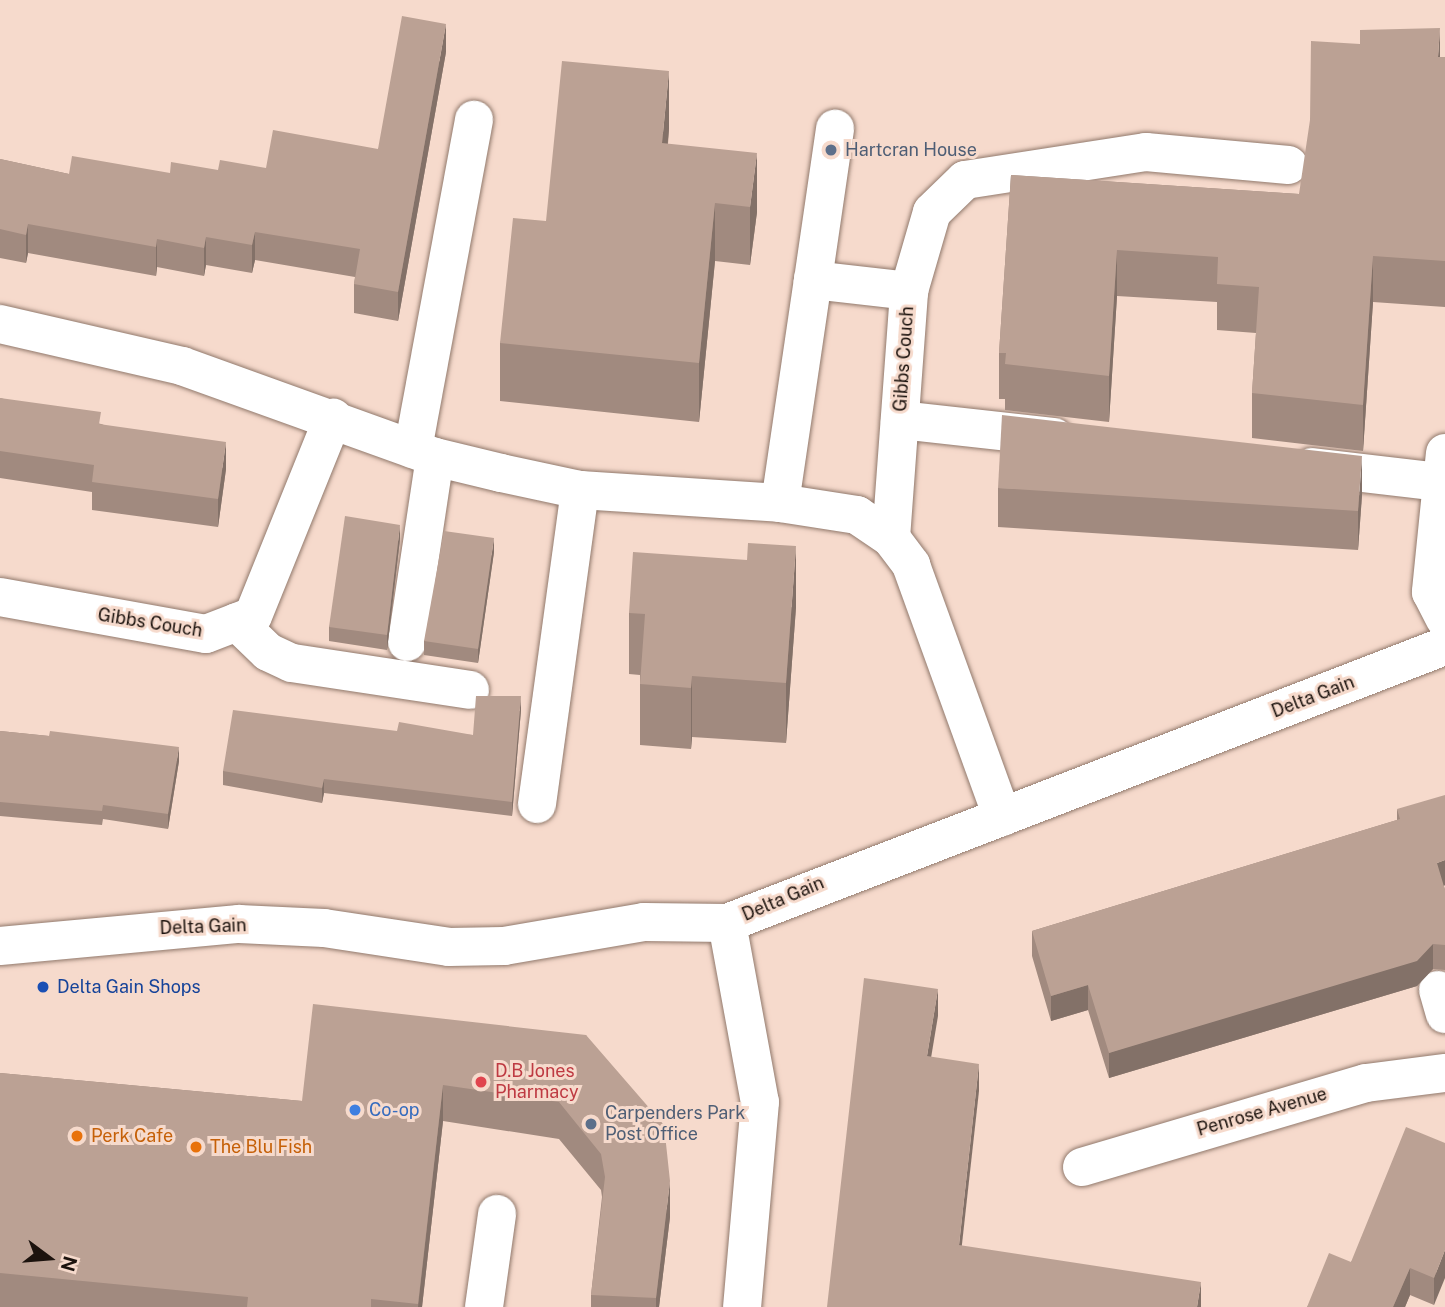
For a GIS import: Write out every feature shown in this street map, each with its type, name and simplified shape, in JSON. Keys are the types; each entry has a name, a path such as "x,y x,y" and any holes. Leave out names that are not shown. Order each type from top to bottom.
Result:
{"street":[{"path":"407,642 424,453 474,120"},
{"path":"780,503 835,129"},
{"path":"909,291 932,212 965,180 1146,152 1288,165"},
{"name":"Gibbs Couch","path":"813,280 909,291 891,538"},
{"path":"0,324 182,366 334,418 424,453 580,490 780,503 857,515 891,538 911,565 1002,817"},
{"name":"Gibbs Couch","path":"0,597 206,634 253,616 334,418"},
{"path":"900,420 1090,441"},
{"path":"1279,463 1442,468 1432,592 1445,619"},
{"path":"537,804 580,490"},
{"path":"237,622 268,652 292,663 470,690"},
{"name":"Delta Gain","path":"0,946 239,924 324,928 449,947 504,946 644,922 727,923 1445,646"},
{"path":"727,923 760,1101 741,1307"},
{"name":"Penrose Avenue","path":"1082,1167 1366,1083 1445,1073"},
{"path":"484,1307 497,1214"}],"building":[{"path":"402,16 446,24 398,292 354,284 360,249 255,232 252,245 206,237 204,248 157,239 156,247 28,224 26,235 0,229 0,159 69,174 72,156 170,173 171,162 218,170 220,160 266,168 273,130 378,149"},
{"path":"1440,28 1438,57 1445,57 1445,261 1373,256 1363,405 1252,393 1259,287 1217,284 1218,257 1117,250 1109,376 1005,364 1006,353 999,353 1011,175 1299,194 1310,120 1311,41 1360,44 1360,30"},
{"path":"562,61 669,71 662,143 757,153 750,207 715,203 699,363 500,343 513,218 546,221"},
{"path":"0,398 101,412 99,424 226,442 218,499 92,482 94,465 0,451"},
{"path":"1002,415 1362,456 1358,511 998,488"},
{"path":"345,516 400,525 387,635 329,627"},
{"path":"444,531 494,538 478,649 424,641"},
{"path":"748,543 796,546 786,683 692,676 691,688 640,684 645,614 629,613 633,552 747,560"},
{"path":"476,696 521,696 512,802 324,779 322,788 223,771 233,710 397,731 399,722 473,735"},
{"path":"0,731 49,736 50,731 179,747 168,814 103,805 102,811 0,802"},
{"path":"1445,795 1445,860 1437,863 1445,890 1445,945 1433,944 1417,961 1109,1053 1088,985 1051,996 1032,931 1400,819 1397,809"},
{"path":"864,978 938,989 927,1056 979,1064 959,1245 1201,1282 1197,1307 827,1307"},
{"path":"313,1004 586,1035 664,1125 670,1181 656,1298 591,1295 605,1177 601,1154 559,1102 443,1085 418,1304 371,1299 371,1307 247,1307 248,1297 0,1273 0,1073 302,1101"},
{"path":"1406,1127 1445,1143 1445,1250 1434,1278 1410,1268 1393,1307 1307,1307 1329,1253 1351,1262"}],"place":[{"name":"Hartcran House","path":"831,150"},
{"name":"Delta Gain Shops","path":"43,987"},
{"name":"D.B Jones Pharmacy","path":"481,1082"},
{"name":"Co-op","path":"355,1110"},
{"name":"Carpenders Park Post Office","path":"591,1124"},
{"name":"Perk Cafe","path":"77,1136"},
{"name":"The Blu Fish","path":"196,1147"}]}
